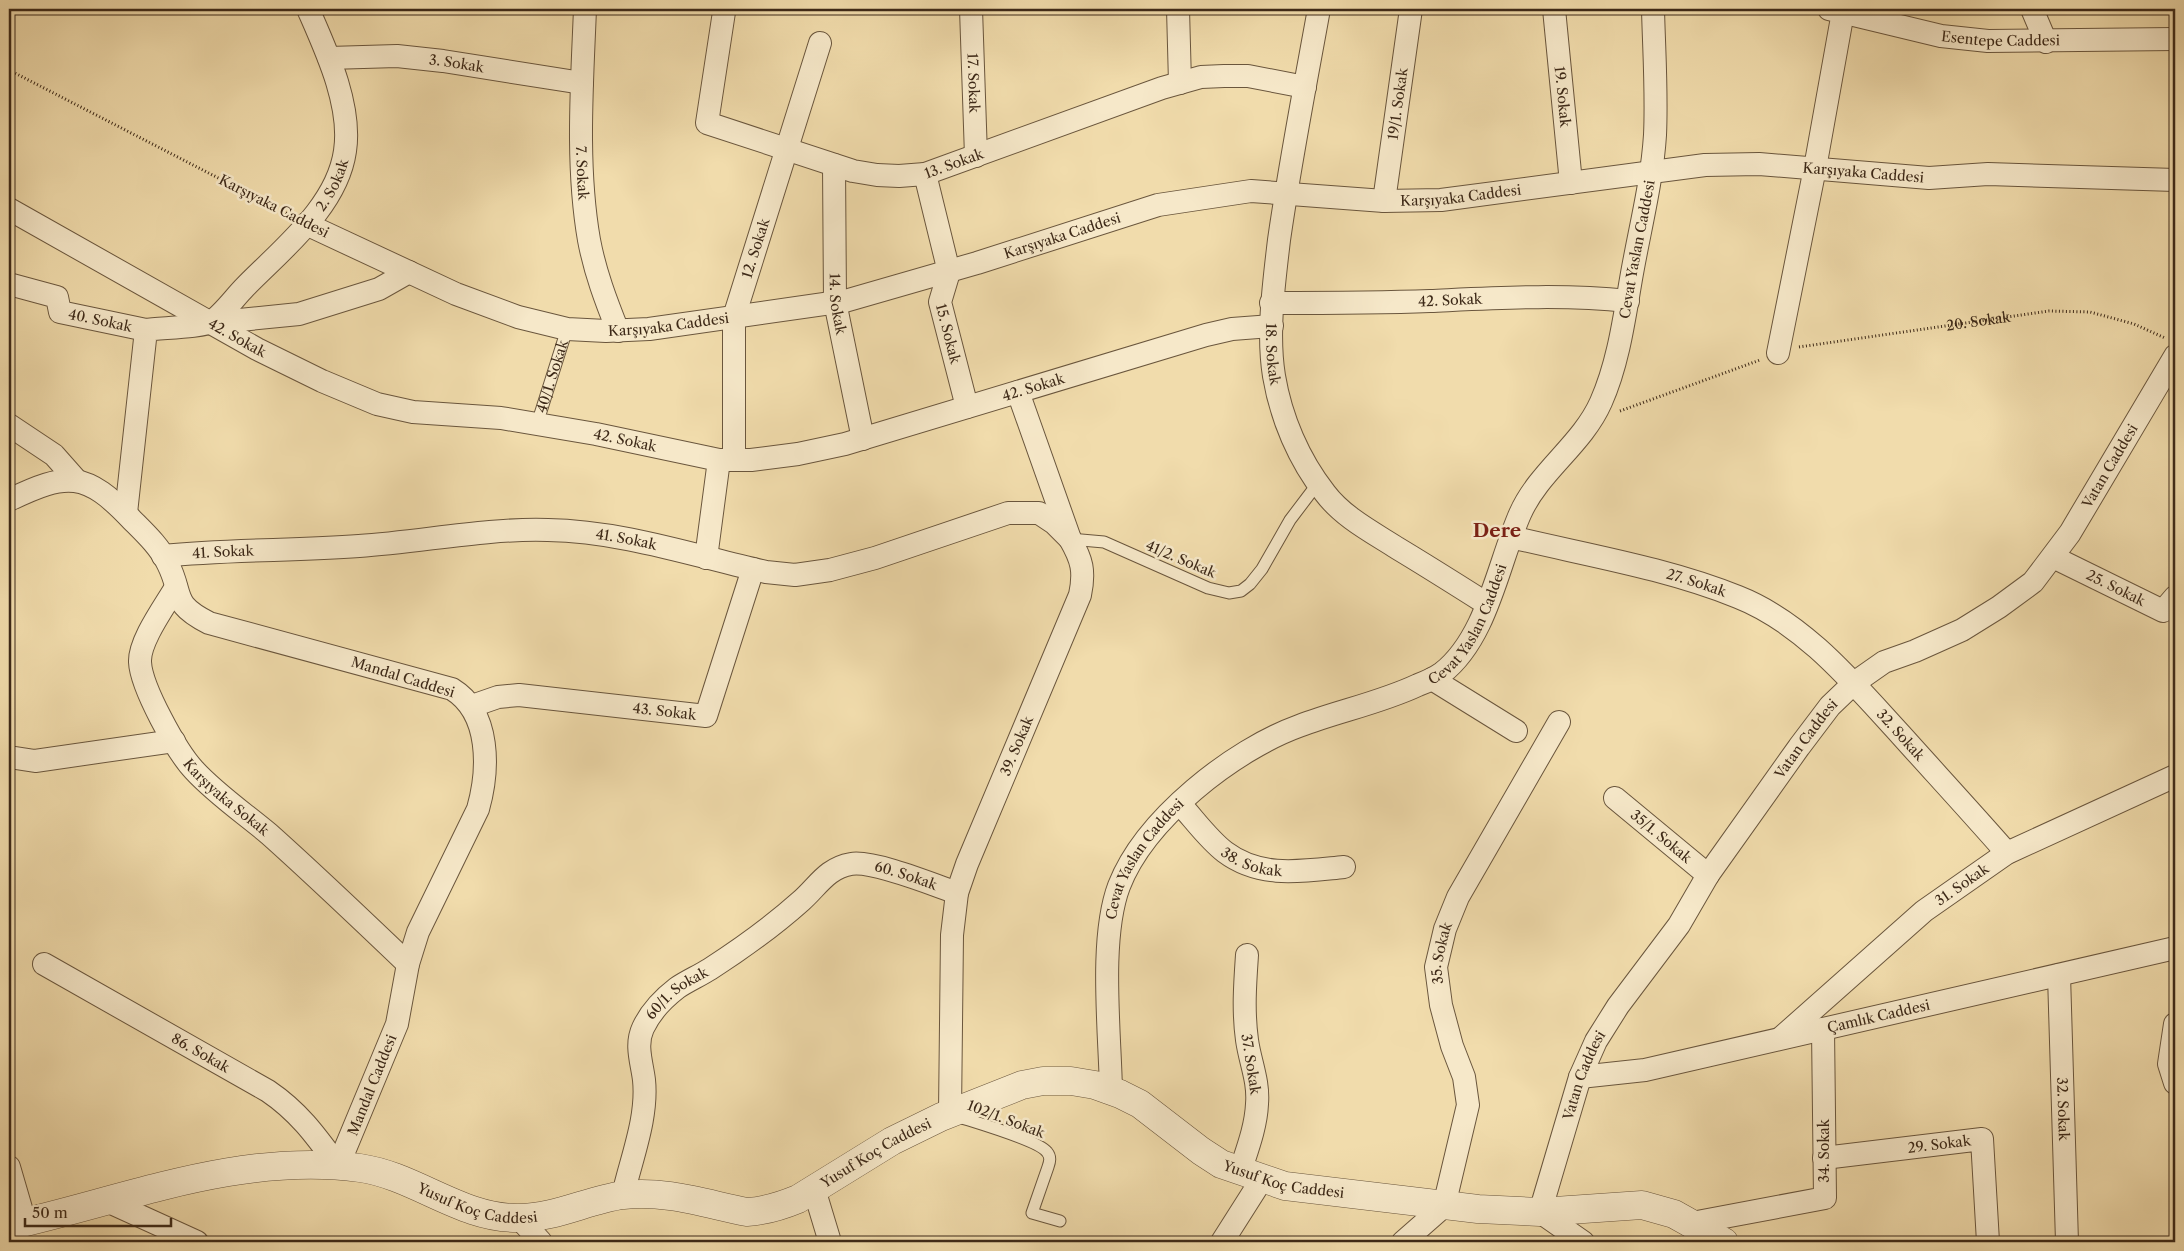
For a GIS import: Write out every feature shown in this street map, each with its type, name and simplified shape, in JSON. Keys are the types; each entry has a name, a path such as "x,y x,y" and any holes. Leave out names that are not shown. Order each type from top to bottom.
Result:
{"street":[{"name":"2. Sokak","path":"210,323 306,224 326,198 338,176 346,150 345,121 339,88 329,58 308,9"},
{"name":"7. Sokak","path":"585,9 582,83 583,176 589,240 601,286 618,331"},
{"name":"17. Sokak","path":"970,9 976,156"},
{"path":"1178,9 1180,83"},
{"name":"18. Sokak","path":"1319,9 1285,194 1271,303 1274,375 1282,408 1302,458 1318,484 1336,505 1362,526 1487,604"},
{"name":"19/1. Sokak","path":"1384,201 1411,9"},
{"name":"19. Sokak","path":"1554,9 1571,183"},
{"name":"Cevat Yaslan Caddesi","path":"1111,1090 1108,949 1119,887 1134,858 1163,820 1199,786 1248,750 1284,731 1327,715 1371,704 1441,674 1470,641 1487,604 1511,537 1528,498 1589,422 1599,406 1610,380 1628,301 1650,173 1654,136 1653,9"},
{"path":"2032,9 2046,42"},
{"path":"1778,353 1816,168 1836,10"},
{"name":"Esentepe Caddesi","path":"1836,10 1941,36 1988,41 2046,42 2175,39"},
{"name":"13. Sokak","path":"724,12 707,123 834,165 877,175 925,174 1200,77 1248,76 1305,87"},
{"name":"12. Sokak","path":"706,558 727,460 734,317 820,43"},
{"name":"3. Sokak","path":"329,58 397,56 443,61 582,83"},
{"name":"Karşıyaka Caddesi","path":"306,224 456,294 518,317 567,328 618,331 649,329 835,302 896,288 1158,205 1251,191 1384,201 1441,200 1705,165 1758,164 1816,168 1879,176 1929,178 1988,174 2175,180"},
{"name":"14. Sokak","path":"834,165 835,302 863,439"},
{"path":"925,174 949,272"},
{"name":"42. Sokak","path":"9,208 210,323 322,381 377,404 413,412 501,418 727,460 751,460 798,454 863,439 1206,335 1232,329 1272,326"},
{"path":"126,513 146,330 300,314 379,289 408,272"},
{"name":"15. Sokak","path":"949,272 940,302 967,407"},
{"name":"40. Sokak","path":"9,284 57,297 60,312 146,330"},
{"name":"42. Sokak","path":"1271,303 1357,303 1504,296 1592,297 1628,301"},
{"name":"Vatan Caddesi","path":"1540,1212 1580,1077 1596,1041 1618,1006 1679,925 1708,875 1799,747 1830,706 1854,684 1884,662 1962,630 2000,607 2033,582 2070,533 2171,347"},
{"name":"39. Sokak","path":"950,1113 952,935 957,893 967,864 1080,595 1084,575 1018,392"},
{"path":"9,425 54,456 77,481"},
{"name":"Mandal Caddesi","path":"9,500 51,481 86,482 102,491 126,513 163,556 173,574 178,598 186,608 210,623 452,689 472,706 479,721 483,741 484,790 478,809 418,932 408,964 397,1024 338,1166"},
{"name":"41. Sokak","path":"163,556 207,551 275,551 361,546 491,532 547,530 593,534 753,569 795,575 830,570 1015,512 1038,513 1054,523 1070,538"},
{"name":"27. Sokak","path":"1511,537 1670,575 1739,597 1779,619 1825,653 1854,684"},
{"name":"25. Sokak","path":"2053,557 2163,611 2175,597"},
{"name":"43. Sokak","path":"472,706 498,697 519,695 706,716 753,569"},
{"name":"Karşıyaka Sokak","path":"176,587 142,648 140,662 144,679 174,742 193,769 276,841 408,964"},
{"path":"1432,679 1516,731"},
{"name":"32. Sokak","path":"1854,684 2008,853"},
{"name":"35. Sokak","path":"1444,1206 1468,1105 1464,1077 1452,1046 1440,1005 1436,967 1445,929 1458,897 1559,722"},
{"path":"9,757 35,761 174,742"},
{"name":"31. Sokak","path":"1779,1039 1924,911 2008,853 2175,776"},
{"name":"35/1. Sokak","path":"1615,798 1708,875"},
{"name":"38. Sokak","path":"1180,804 1224,851 1259,869 1289,873 1344,867"},
{"name":"60. Sokak","path":"853,863 876,867 957,893"},
{"name":"60/1. Sokak","path":"622,1195 644,1108 644,1082 638,1046 642,1030 654,1010 677,989 711,968 771,925 802,900 823,876 853,863"},
{"name":"Çamlık Caddesi","path":"1580,1077 1645,1070 2175,948"},
{"name":"37. Sokak","path":"1222,1242 1251,1176 1253,1130 1258,1104 1256,1077 1247,1043 1243,1012 1247,955"},
{"name":"86. Sokak","path":"44,964 268,1091 290,1106 301,1117 338,1166"},
{"name":"32. Sokak","path":"2059,975 2067,1242"},
{"path":"2175,1024 2169,1064 2175,1083"},
{"name":"34. Sokak","path":"1692,1223 1825,1198 1823,1029"},
{"name":"Yusuf Koç Caddesi","path":"17,1224 107,1202 184,1179 221,1172 278,1167 338,1166 368,1169 394,1178 461,1207 499,1217 520,1218 539,1216 622,1195 653,1193 747,1212 783,1206 892,1141 950,1113 1013,1088 1043,1081 1086,1083 1111,1090 1140,1104 1201,1151 1222,1164 1251,1176 1285,1186 1444,1206 1540,1212 1642,1205 1674,1214 1724,1242"},
{"name":"29. Sokak","path":"1824,1158 1982,1139 1988,1242"},
{"path":"9,1167 17,1224"},
{"path":"814,1189 830,1242"},
{"path":"107,1202 197,1242"},
{"path":"1403,1242 1444,1206"},
{"path":"1540,1212 1584,1242"},
{"path":"520,1218 542,1242"}],"lane":[{"name":"40/1. Sokak","path":"537,424 567,328"},
{"name":"41/2. Sokak","path":"1070,538 1104,542 1208,588 1229,594 1240,591 1250,584 1262,569 1290,520 1318,484"},
{"name":"102/1. Sokak","path":"950,1113 1035,1144 1048,1152 1050,1159 1032,1212 1060,1221"}],"path":[{"name":"Karşıyaka Caddesi","path":"9,70 306,224"},
{"name":"20. Sokak","path":"1589,422 1791,348 1845,338 2049,311 2090,312 2134,324 2171,347"}],"district":[{"name":"Dere","path":"1497,530"}]}
